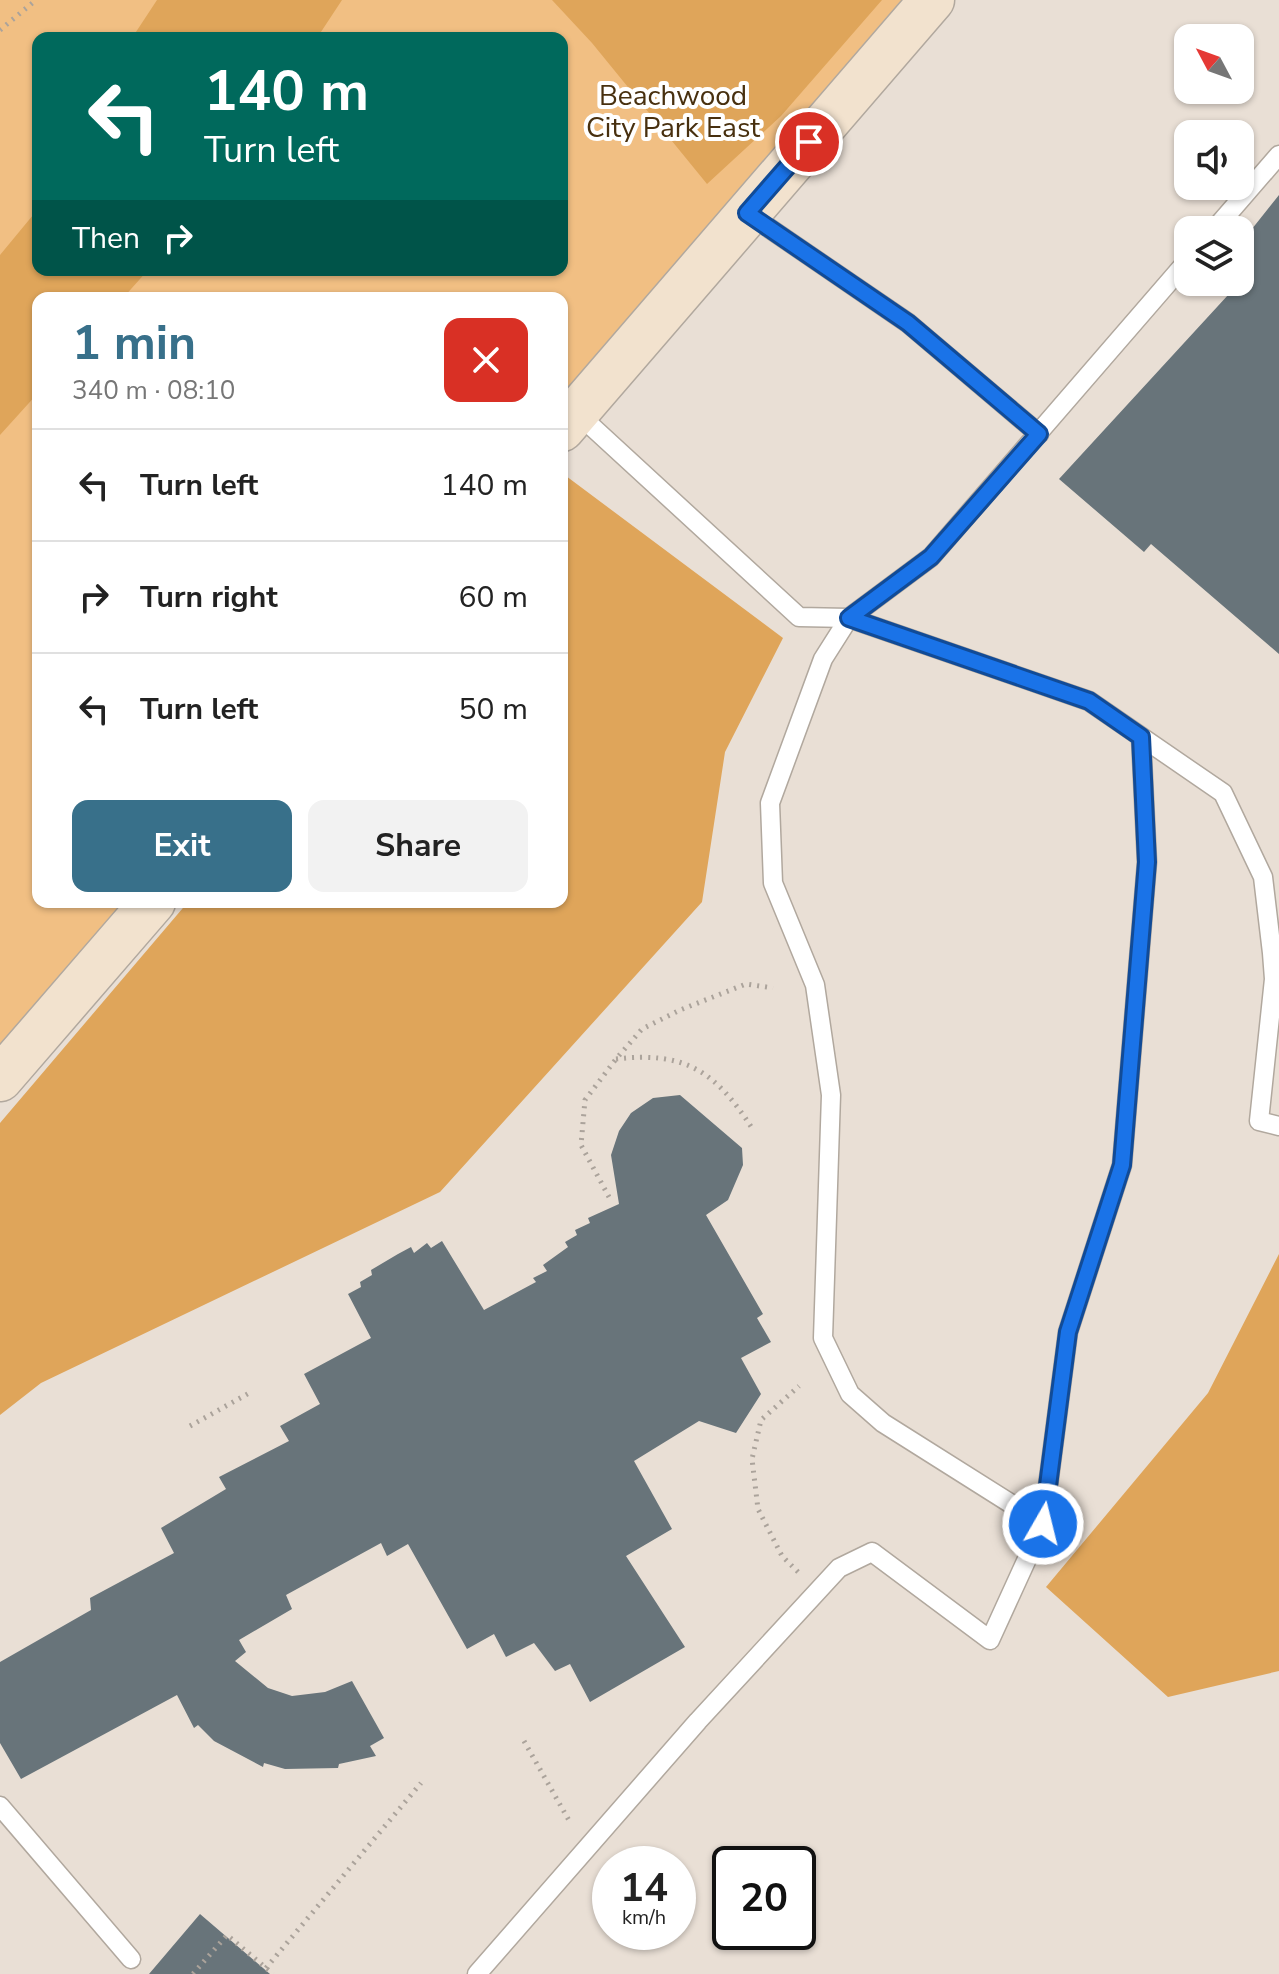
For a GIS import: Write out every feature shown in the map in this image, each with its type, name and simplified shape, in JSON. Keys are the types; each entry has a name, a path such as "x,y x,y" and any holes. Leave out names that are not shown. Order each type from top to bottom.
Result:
{"main road":[{"path":"569,421 932,0"},
{"path":"0,1079 148,908"}],"lane":[{"path":"1226,216 1279,155"},
{"path":"747,213 908,323 1039,434"},
{"path":"1043,1524 883,1423 850,1394 823,1338 831,1095 815,985 773,883 770,803 823,659 849,618 931,557 1174,276"},
{"path":"569,421 799,617 849,618 1089,701 1223,793 1263,877 1275,952 1259,1121 1279,1126"},
{"path":"477,1974 698,1721 839,1568 872,1552 990,1640 1043,1524 1068,1332 1122,1165 1147,862 1141,737"},
{"path":"0,1806 131,1959"}],"path":[{"path":"0,30 36,0"},
{"path":"609,1197 581,1145 585,1100 616,1059 642,1029 680,1010 746,984 773,988"},
{"path":"616,1059 651,1055 687,1062 714,1079 734,1100 752,1128"},
{"path":"799,1386 761,1420 752,1459 758,1509 782,1556 804,1579"},
{"path":"190,1426 251,1392"},
{"path":"524,1741 576,1832"},
{"path":"266,1968 421,1783"},
{"path":"193,1974 227,1935 273,1974"}],"green space":[{"name":"Beachwood City Park East","path":"0,0 914,0 568,402 568,292 32,292 32,908 131,908 0,1061"}],"shaded area":[{"path":"157,0 342,0 321,32 136,32"},
{"path":"552,0 882,0 781,116 707,184 592,43"},
{"path":"32,216 32,276 143,276 128,292 32,292 32,400 0,435 0,255"},
{"path":"568,477 783,638 725,752 702,902 440,1192 41,1383 0,1415 0,1123 183,908 568,908"},
{"path":"1279,1254 1279,1671 1168,1697 1046,1587 1208,1393"}],"building":[{"path":"1279,195 1279,654 1151,544 1144,552 1059,479 1227,296 1254,296 1254,226"},
{"path":"680,1095 742,1148 743,1165 728,1200 706,1215 763,1314 757,1318 771,1342 741,1358 761,1394 736,1433 699,1421 634,1461 672,1529 626,1556 685,1647 590,1702 570,1664 555,1671 534,1643 506,1657 494,1634 467,1649 408,1544 387,1556 381,1543 286,1595 292,1609 239,1640 246,1652 235,1661 268,1688 292,1696 325,1692 352,1681 384,1738 370,1746 376,1756 339,1764 338,1768 285,1769 264,1763 263,1767 214,1741 198,1725 194,1728 177,1695 21,1779 0,1743 0,1662 91,1610 90,1598 174,1553 161,1528 226,1489 219,1477 289,1441 280,1426 320,1404 304,1374 371,1338 348,1294 361,1287 360,1282 372,1275 371,1270 411,1247 414,1253 427,1243 431,1248 442,1241 484,1310 536,1282 533,1278 547,1271 543,1265 568,1247 565,1242 577,1235 575,1230 590,1223 588,1218 619,1204 611,1155 619,1131 631,1113 653,1098"},
{"path":"200,1914 270,1974 149,1974"}],"route":[{"path":"809,142 747,213 908,323 1039,434 931,557 849,618 922,646 1089,701 1141,737 1147,862 1122,1165 1068,1332 1043,1524"}]}
